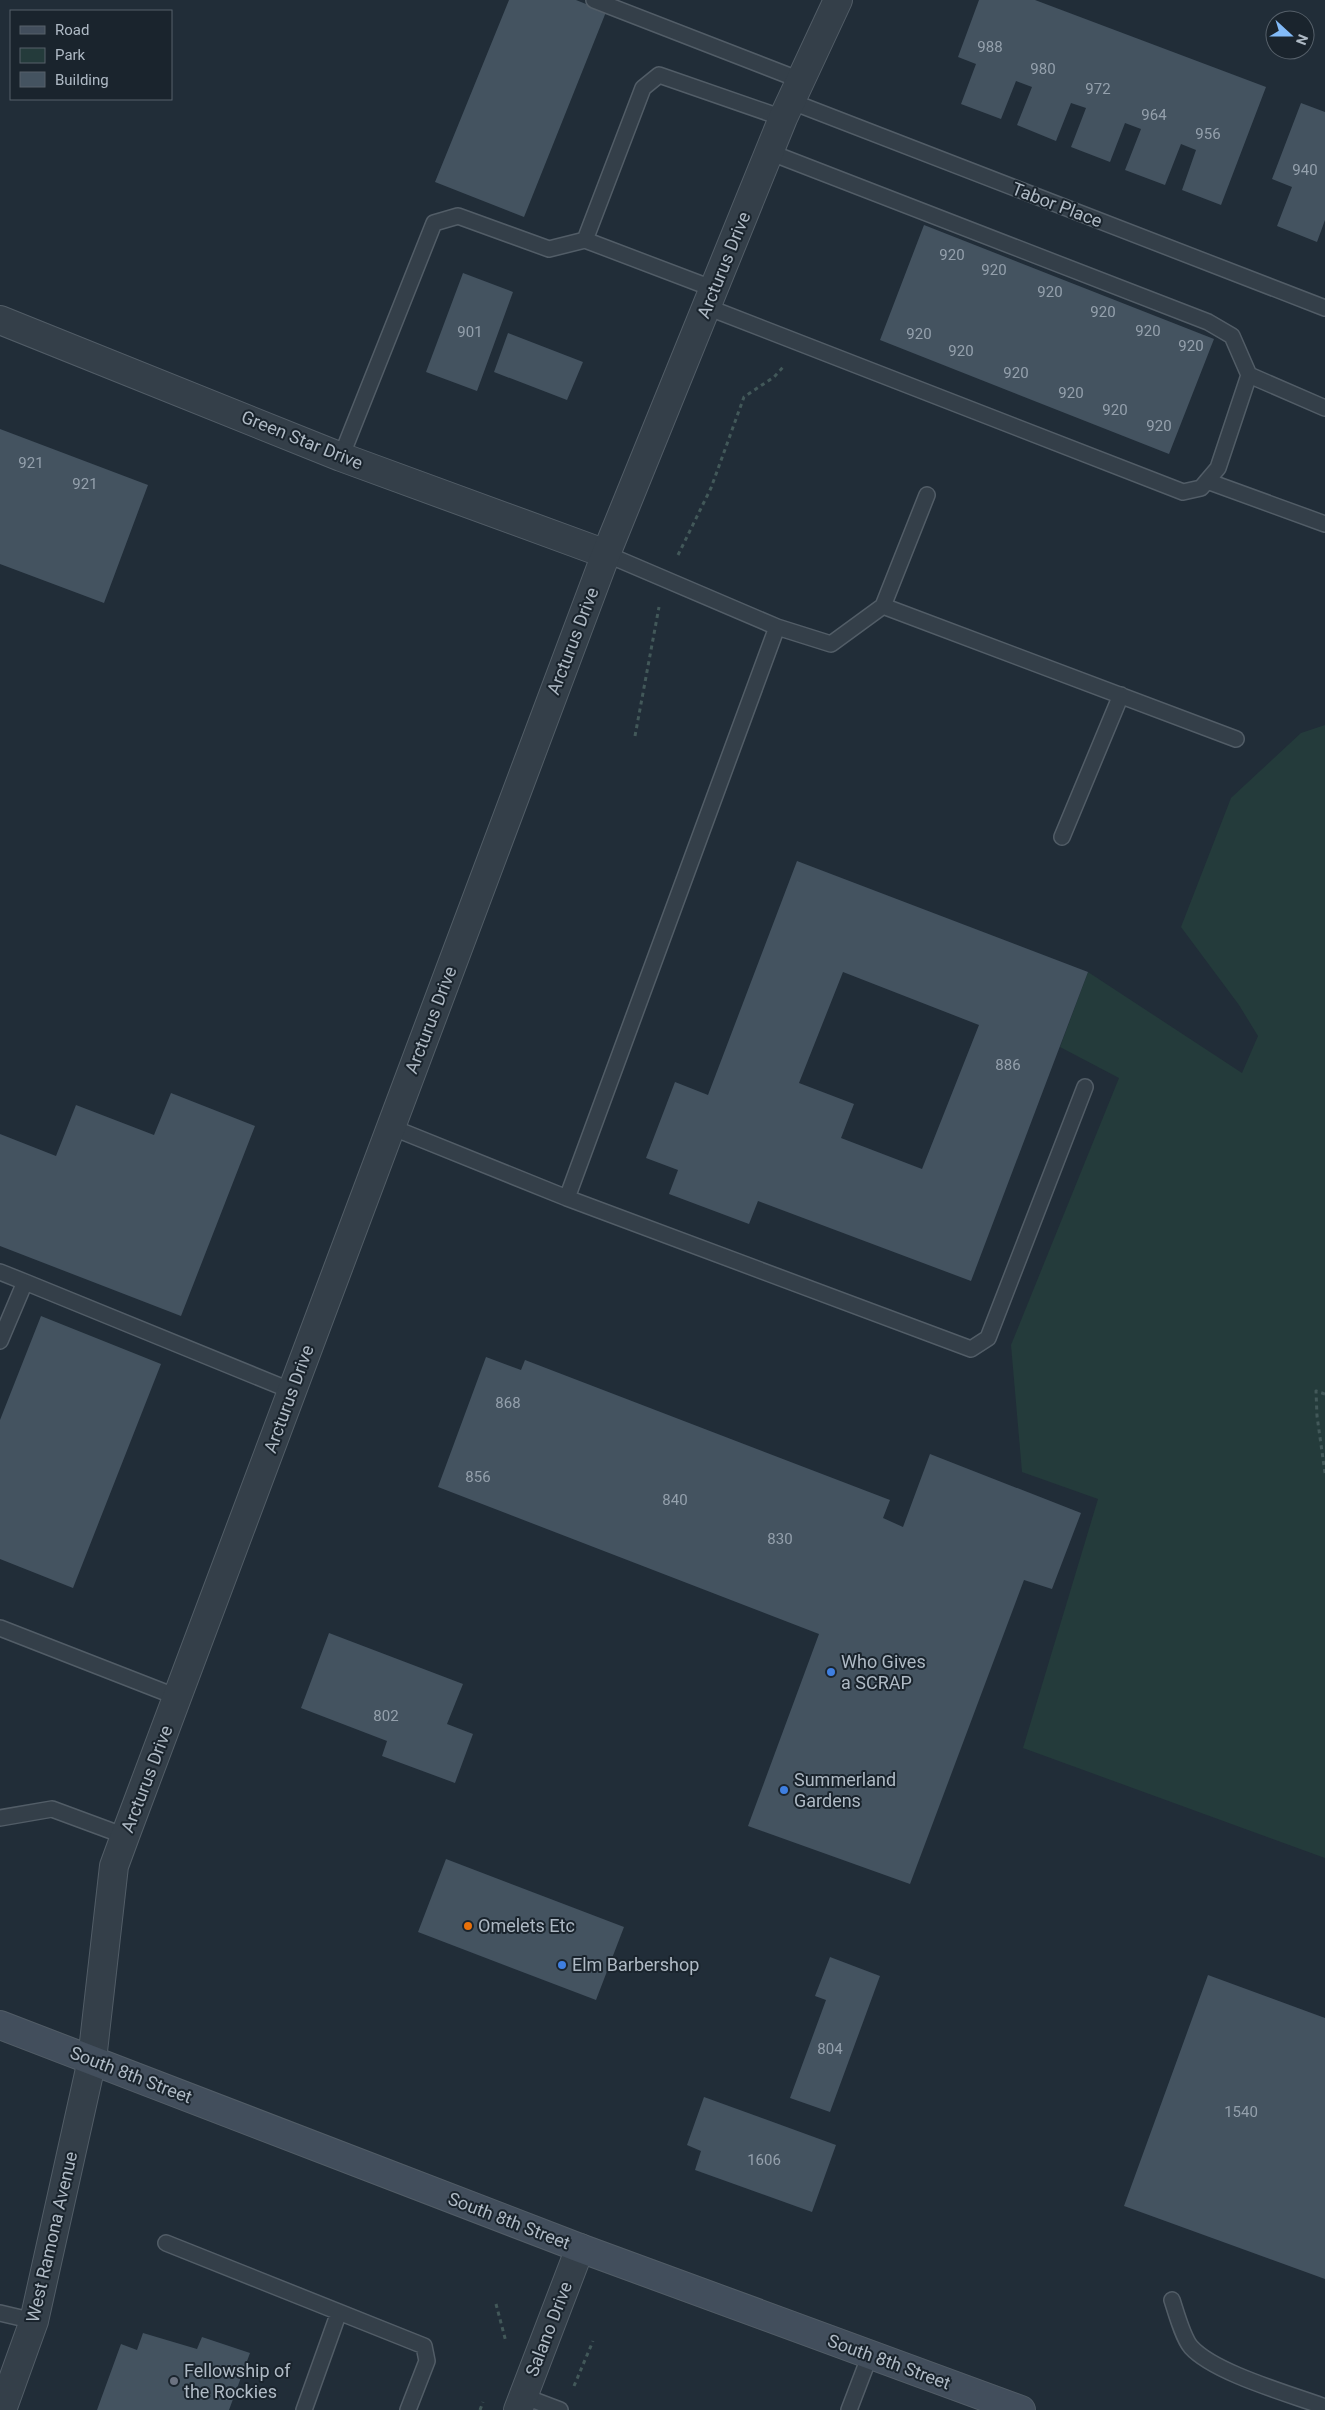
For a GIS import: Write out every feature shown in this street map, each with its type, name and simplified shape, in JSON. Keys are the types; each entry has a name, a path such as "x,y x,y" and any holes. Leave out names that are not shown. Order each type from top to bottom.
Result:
{"main road":[{"name":"South 8th Street","path":"0,2025 580,2248 1021,2410"}],"street":[{"path":"791,100 822,0"},
{"name":"Arcturus Drive","path":"92,2060 114,1866 606,554 791,100 838,0"},
{"name":"Green Star Drive","path":"0,320 341,457 606,554"},
{"name":"West Ramona Avenue","path":"2,2410 34,2321 92,2060"},
{"name":"Salano Drive","path":"521,2403 580,2248"}],"lane":[{"path":"594,0 791,100"},
{"path":"585,240 643,88 659,75 791,100"},
{"name":"Tabor Place","path":"791,100 1325,308"},
{"path":"341,457 434,224 458,216 549,249 585,240 710,298 804,345 1183,492 1201,488 1218,468 1249,375 1232,336 1208,322 770,152"},
{"path":"1249,375 1325,408"},
{"path":"1207,480 1325,524"},
{"path":"606,554 777,627 831,644 883,606 927,494"},
{"path":"883,606 1236,739"},
{"path":"567,1198 777,627"},
{"path":"1062,837 1121,695"},
{"path":"391,1127 567,1198 971,1349 988,1338 1085,1087"},
{"path":"0,1272 292,1391"},
{"path":"0,1341 25,1282"},
{"path":"0,1628 177,1697"},
{"path":"0,1818 52,1809 125,1836"},
{"path":"166,2242 424,2346 427,2361 408,2410"},
{"path":"1172,2300 1190,2346 1210,2361 1227,2372 1325,2407"},
{"path":"304,2410 339,2312"},
{"path":"0,2313 34,2321"},
{"path":"849,2410 870,2355"},
{"path":"521,2403 560,2410"}],"path":[{"path":"635,736 665,578 694,526 711,488 744,397 774,377 804,345"},
{"path":"1325,1394 1316,1391 1317,1416 1325,1473"},
{"path":"496,2304 506,2341 503,2350"},
{"path":"572,2393 593,2341"},
{"path":"480,2410 487,2393"}],"green space":[{"path":"1325,725 1325,1858 1023,1748 1098,1499 1022,1472 1011,1345 1119,1078 1060,1047 1088,972 1242,1073 1258,1036 1239,1005 1181,927 1231,798 1301,733"}],"building":[{"path":"509,0 576,0 606,12 524,217 435,182"},
{"path":"979,0 1035,0 1266,87 1221,205 1182,190 1196,150 1181,144 1165,185 1125,170 1141,129 1125,123 1110,162 1071,147 1086,108 1071,103 1056,141 1017,125 1032,87 1016,81 1001,119 961,104 976,64 958,57"},
{"path":"1301,103 1325,112 1325,220 1317,242 1277,226 1292,187 1272,179"},
{"path":"924,225 1214,339 1169,454 880,340"},
{"path":"463,273 513,292 477,391 426,372"},
{"path":"508,333 583,362 567,400 494,372"},
{"path":"0,429 148,485 104,603 0,564"},
{"path":"797,861 1088,972 971,1281 758,1201 749,1224 669,1194 678,1170 646,1158 675,1082 708,1095","holes":["843,972 979,1025 922,1169 841,1138 854,1104 799,1083"]},
{"path":"171,1093 255,1126 181,1316 0,1246 0,1134 56,1156 76,1105 154,1135"},
{"path":"41,1316 161,1364 73,1588 0,1559 0,1420"},
{"path":"486,1357 521,1370 525,1360 890,1500 883,1518 903,1527 930,1454 1081,1513 1052,1589 1024,1580 910,1884 748,1826 819,1634 438,1487"},
{"path":"329,1633 463,1684 447,1724 473,1734 455,1783 382,1756 387,1741 301,1708"},
{"path":"446,1859 624,1927 596,2000 418,1932"},
{"path":"830,1957 880,1976 830,2112 790,2098 826,2000 815,1996"},
{"path":"1208,1975 1325,2018 1325,2279 1124,2206"},
{"path":"704,2097 836,2145 812,2212 695,2170 701,2151 687,2145"},
{"name":"Fellowship of the Rockies","path":"143,2333 197,2349 202,2337 250,2353 229,2410 97,2410 121,2344 137,2350"}],"place":[{"name":"Who Gives a SCRAP","path":"831,1672"},
{"name":"Summerland Gardens","path":"784,1790"},
{"name":"Omelets Etc","path":"468,1926"},
{"name":"Elm Barbershop","path":"562,1965"},
{"name":"Fellowship of the Rockies","path":"174,2381"}]}
